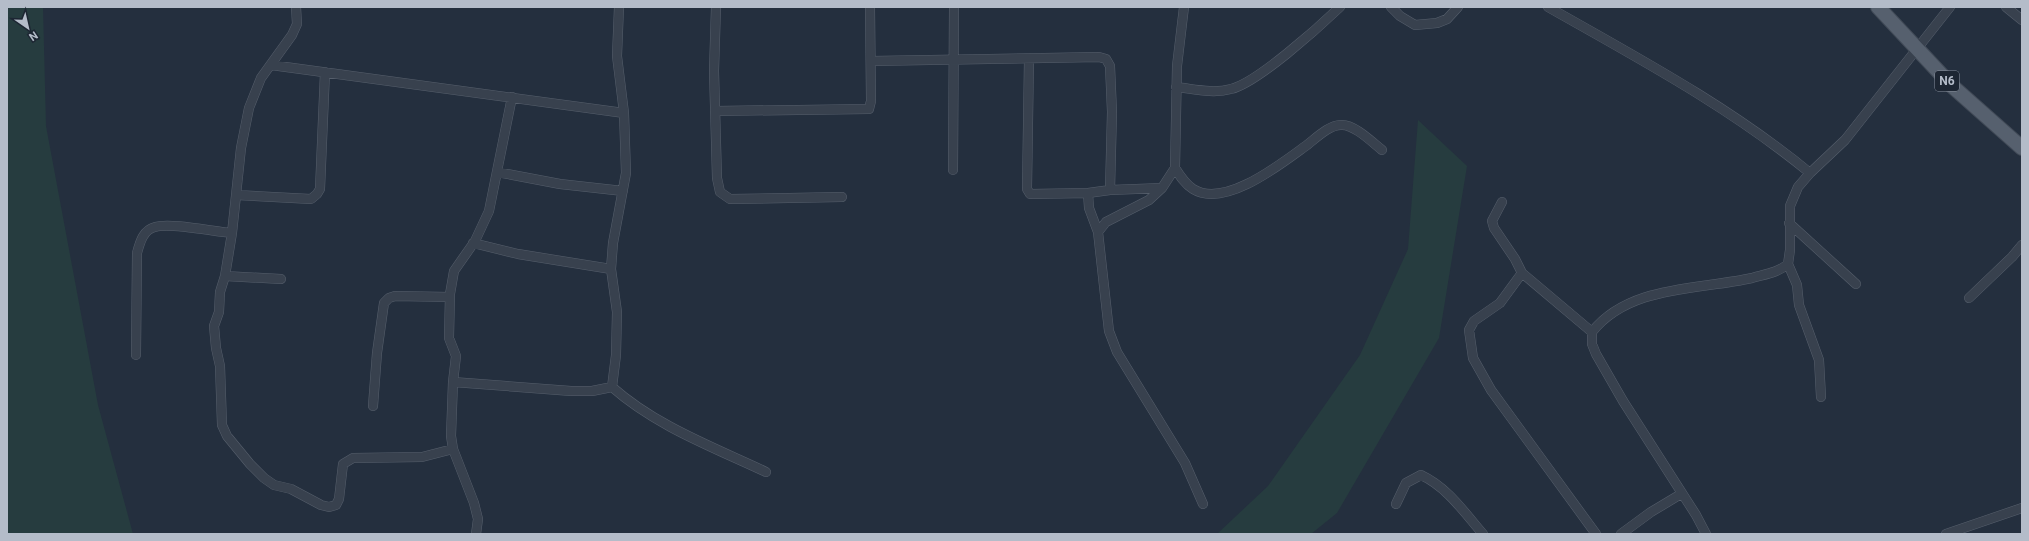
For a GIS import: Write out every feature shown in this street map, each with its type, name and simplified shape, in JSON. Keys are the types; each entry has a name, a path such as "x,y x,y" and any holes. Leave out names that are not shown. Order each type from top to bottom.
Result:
{"main road":[{"name":"N6","path":"1878,7 1952,86 2022,148"}],"street":[{"path":"296,7 297,24 261,78 249,108 242,148 232,233 225,276 220,292 220,312 214,326 216,348 220,366 222,425 235,446 264,478 277,487 291,489 321,506 329,507 336,504 339,499 344,464 353,458 422,457 453,449"},
{"path":"612,388 616,355 617,312 611,269 613,243 626,173 624,113 617,56 619,7"},
{"path":"716,7 714,71 717,178 720,192 730,199 842,197"},
{"path":"715,111 866,110 870,106 871,101 870,7"},
{"path":"953,170 954,7"},
{"path":"1098,232 1106,222 1149,200 1162,188 1175,168 1176,87 1184,7"},
{"path":"1176,87 1215,92 1232,89 1245,83 1277,60 1340,7"},
{"path":"1391,7 1400,16 1415,25 1438,23 1447,19 1458,7"},
{"path":"1548,7 1722,108 1775,145 1810,173"},
{"path":"1821,397 1818,360 1799,305 1797,285 1788,264 1790,250 1790,206 1798,188 1810,173 1845,140 1950,7"},
{"path":"2006,7 2022,20"},
{"path":"871,61 954,58 1029,59 1099,57 1106,59 1110,66 1112,112 1110,190"},
{"path":"1029,59 1027,189 1030,194 1088,193 1110,190 1162,188"},
{"path":"271,65 624,113"},
{"path":"236,195 311,199 317,194 320,189 325,72"},
{"path":"476,534 478,519 474,503 453,449 451,436 452,382 456,356 449,338 450,297 454,271 473,243 489,211 512,98"},
{"path":"1175,168 1186,183 1194,190 1210,194 1230,191 1252,183 1277,168 1325,131 1339,124 1347,125 1366,136 1382,150"},
{"path":"496,172 560,184 623,191"},
{"path":"1088,193 1089,208 1098,232 1108,331 1117,352 1185,463 1203,504"},
{"path":"1502,202 1492,221 1494,228 1515,259 1522,274 1592,332"},
{"path":"1789,223 1856,284"},
{"path":"136,355 137,253 140,240 146,232 155,227 168,226 232,233"},
{"path":"473,243 525,256 611,269"},
{"path":"1969,298 2002,267 2022,245"},
{"path":"1706,534 1696,515 1681,494 1596,354 1592,344 1592,332 1605,318 1617,310 1650,296 1690,287 1743,280 1779,271 1788,264"},
{"path":"1522,274 1500,303 1474,322 1469,330 1474,358 1491,390 1596,534"},
{"path":"225,276 281,279"},
{"path":"373,406 377,353 384,303 389,298 395,296 450,297"},
{"path":"452,382 571,391 592,391 612,388 640,409 661,421 766,472"},
{"path":"1396,504 1406,483 1421,475 1433,480 1443,488 1482,534"},
{"path":"1621,534 1651,512 1681,494"},
{"path":"1946,534 2022,508"}],"green space":[{"path":"7,7 43,7 46,126 98,405 133,534 7,534"},
{"path":"1418,120 1467,166 1439,338 1337,513 1311,534 1217,534 1268,486 1360,355 1408,249"}]}
